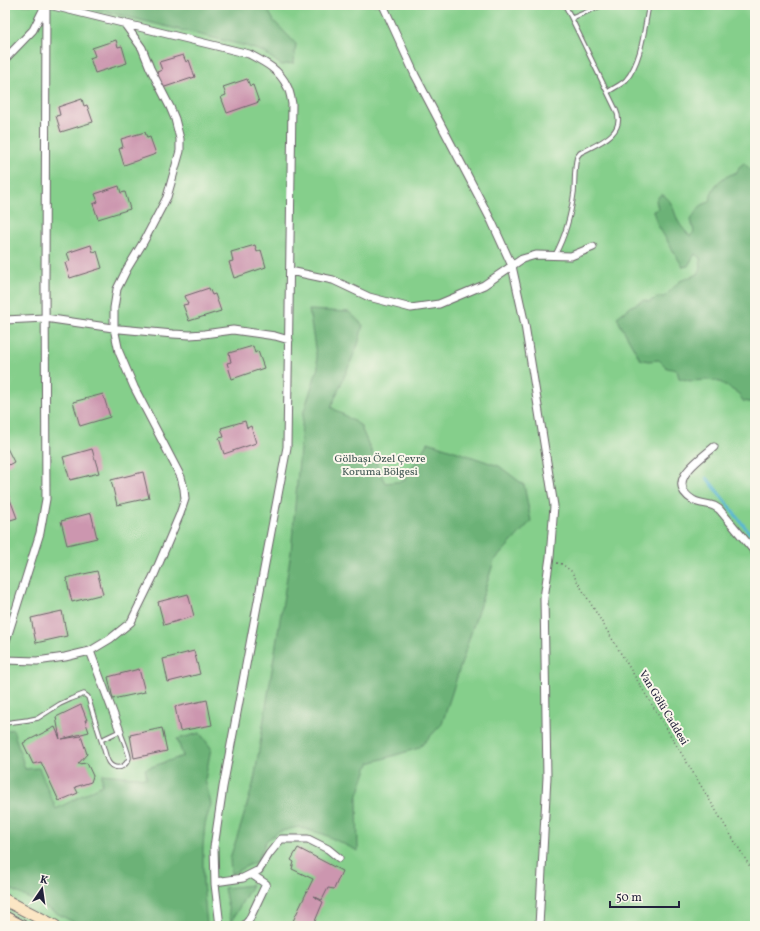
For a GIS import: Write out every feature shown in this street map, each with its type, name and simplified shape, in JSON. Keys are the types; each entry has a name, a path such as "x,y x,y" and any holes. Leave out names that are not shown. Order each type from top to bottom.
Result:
{"street":[{"path":"5,59 34,30 46,5"},
{"path":"5,644 40,533 46,500 46,5"},
{"path":"49,5 249,54 279,72 287,86 292,104 287,447 223,787 214,847 215,882 220,926"},
{"path":"383,5 415,75 492,222 512,266 525,325 554,506 544,598 547,777 539,926"},
{"path":"5,660 37,661 65,657 90,651 110,639 131,622 154,575 185,499 181,477 134,387 119,352 114,328 114,308 117,289 167,197 180,151 180,139 170,107 150,68 142,48 124,23"},
{"path":"290,271 333,280 369,297 411,308 439,304 484,285 522,259 536,255 570,256 594,247"},
{"path":"5,320 45,318 114,328 190,335 233,330 275,336 289,340"},
{"path":"714,447 685,474 682,482 682,488 686,495 695,501 714,506 719,509 755,552"},
{"path":"90,651 120,731"},
{"path":"215,882 244,878 259,870 281,839 308,839 339,858"},
{"path":"244,926 266,884 251,874"},
{"path":"5,900 55,926"},
{"path":"5,917 22,926"}],"lane":[{"path":"555,256 562,241 569,218 574,193 577,157 580,153 610,136 618,125 619,121 608,92 565,5"},
{"path":"572,18 603,5"},
{"path":"608,92 625,81 634,66 640,51 649,5"},
{"path":"5,722 38,718 60,704 84,694 88,697 101,740 108,762 116,767 122,767 127,763 129,757 120,731 101,740"}],"path":[{"name":"Van Gölü Caddesi","path":"549,562 562,564 571,571 755,875"}],"green space":[{"name":"Gölbaşı Özel Çevre Koruma Bölgesi","path":"5,5 755,5 755,926 5,926"},
{"path":"79,5 265,5 274,21 296,44 294,63 281,65 264,52 246,46"},
{"path":"744,163 755,174 755,403 743,401 739,394 720,382 708,380 690,381 679,378 677,370 667,368 659,360 648,361 640,359 617,317 632,306 644,300 649,302 658,297 664,297 680,281 698,274 701,268 700,258 695,254 688,266 683,267 657,224 653,211 658,209 656,200 661,194 668,199 679,223 690,236 694,232 691,220 696,211 700,206 710,202 715,186 718,182 737,172 739,167"},
{"path":"309,310 349,312 363,325 358,345 331,407 360,425 385,483 404,481 428,442 499,466 524,485 531,521 494,561 442,724 419,748 369,763 357,798 358,851 323,834 298,827 278,832 266,841 257,861 231,874 230,858 254,781 291,552 303,414 318,367"},
{"path":"13,729 25,769 39,768 56,809 102,785 102,774 147,778 145,769 183,756 177,739 200,733 211,748 205,780 211,804 205,824 203,847 203,883 207,926 81,926 5,886 5,731"},
{"path":"252,885 231,922 224,888"}],"building":[{"path":"116,40 118,47 122,46 127,63 95,73 90,58 95,56 92,48"},
{"path":"183,55 186,62 189,60 195,77 162,88 157,72 162,70 159,62"},
{"path":"247,79 250,86 253,85 259,102 227,113 221,97 226,95 223,87"},
{"path":"5,84 8,85 6,93 5,93"},
{"path":"82,99 84,106 87,105 93,122 61,132 56,116 60,115 58,107"},
{"path":"145,132 147,138 150,137 156,154 124,165 119,149 123,147 121,139"},
{"path":"119,186 121,193 125,192 130,209 98,219 93,204 98,202 95,194"},
{"path":"91,245 93,252 97,251 102,268 70,278 65,263 70,261 67,253"},
{"path":"255,245 257,252 261,250 266,267 234,278 229,262 233,261 231,252"},
{"path":"209,288 212,295 215,294 221,311 189,321 183,305 188,304 185,296"},
{"path":"253,346 255,353 258,351 264,368 232,379 227,363 231,362 229,353"},
{"path":"103,394 110,417 80,426 73,402"},
{"path":"5,399 10,406 5,410"},
{"path":"245,421 247,428 251,426 256,443 224,454 219,438 224,437 221,428"},
{"path":"5,444 14,462 5,467"},
{"path":"92,449 99,473 70,480 63,457"},
{"path":"143,472 149,498 117,505 111,480"},
{"path":"8,494 17,518 5,521 5,496"},
{"path":"91,513 97,538 67,545 61,521"},
{"path":"97,571 103,594 72,602 66,578"},
{"path":"188,594 194,616 164,625 158,602"},
{"path":"62,611 67,636 36,643 31,618"},
{"path":"194,651 200,674 168,682 163,659"},
{"path":"139,669 145,692 113,699 108,677"},
{"path":"207,700 212,725 180,731 175,707"},
{"path":"81,705 87,720 85,720 89,732 62,739 81,736 87,754 78,764 87,763 93,776 91,782 75,787 78,793 59,801 41,762 33,764 23,743 55,727 60,739 56,717"},
{"path":"162,728 167,751 134,758 130,735"},
{"path":"298,848 342,871 334,889 328,888 322,900 313,896 323,902 313,926 302,926 293,921 313,879 292,869 294,862 291,860"}],"waterway":[{"path":"707,478 755,540"}]}
